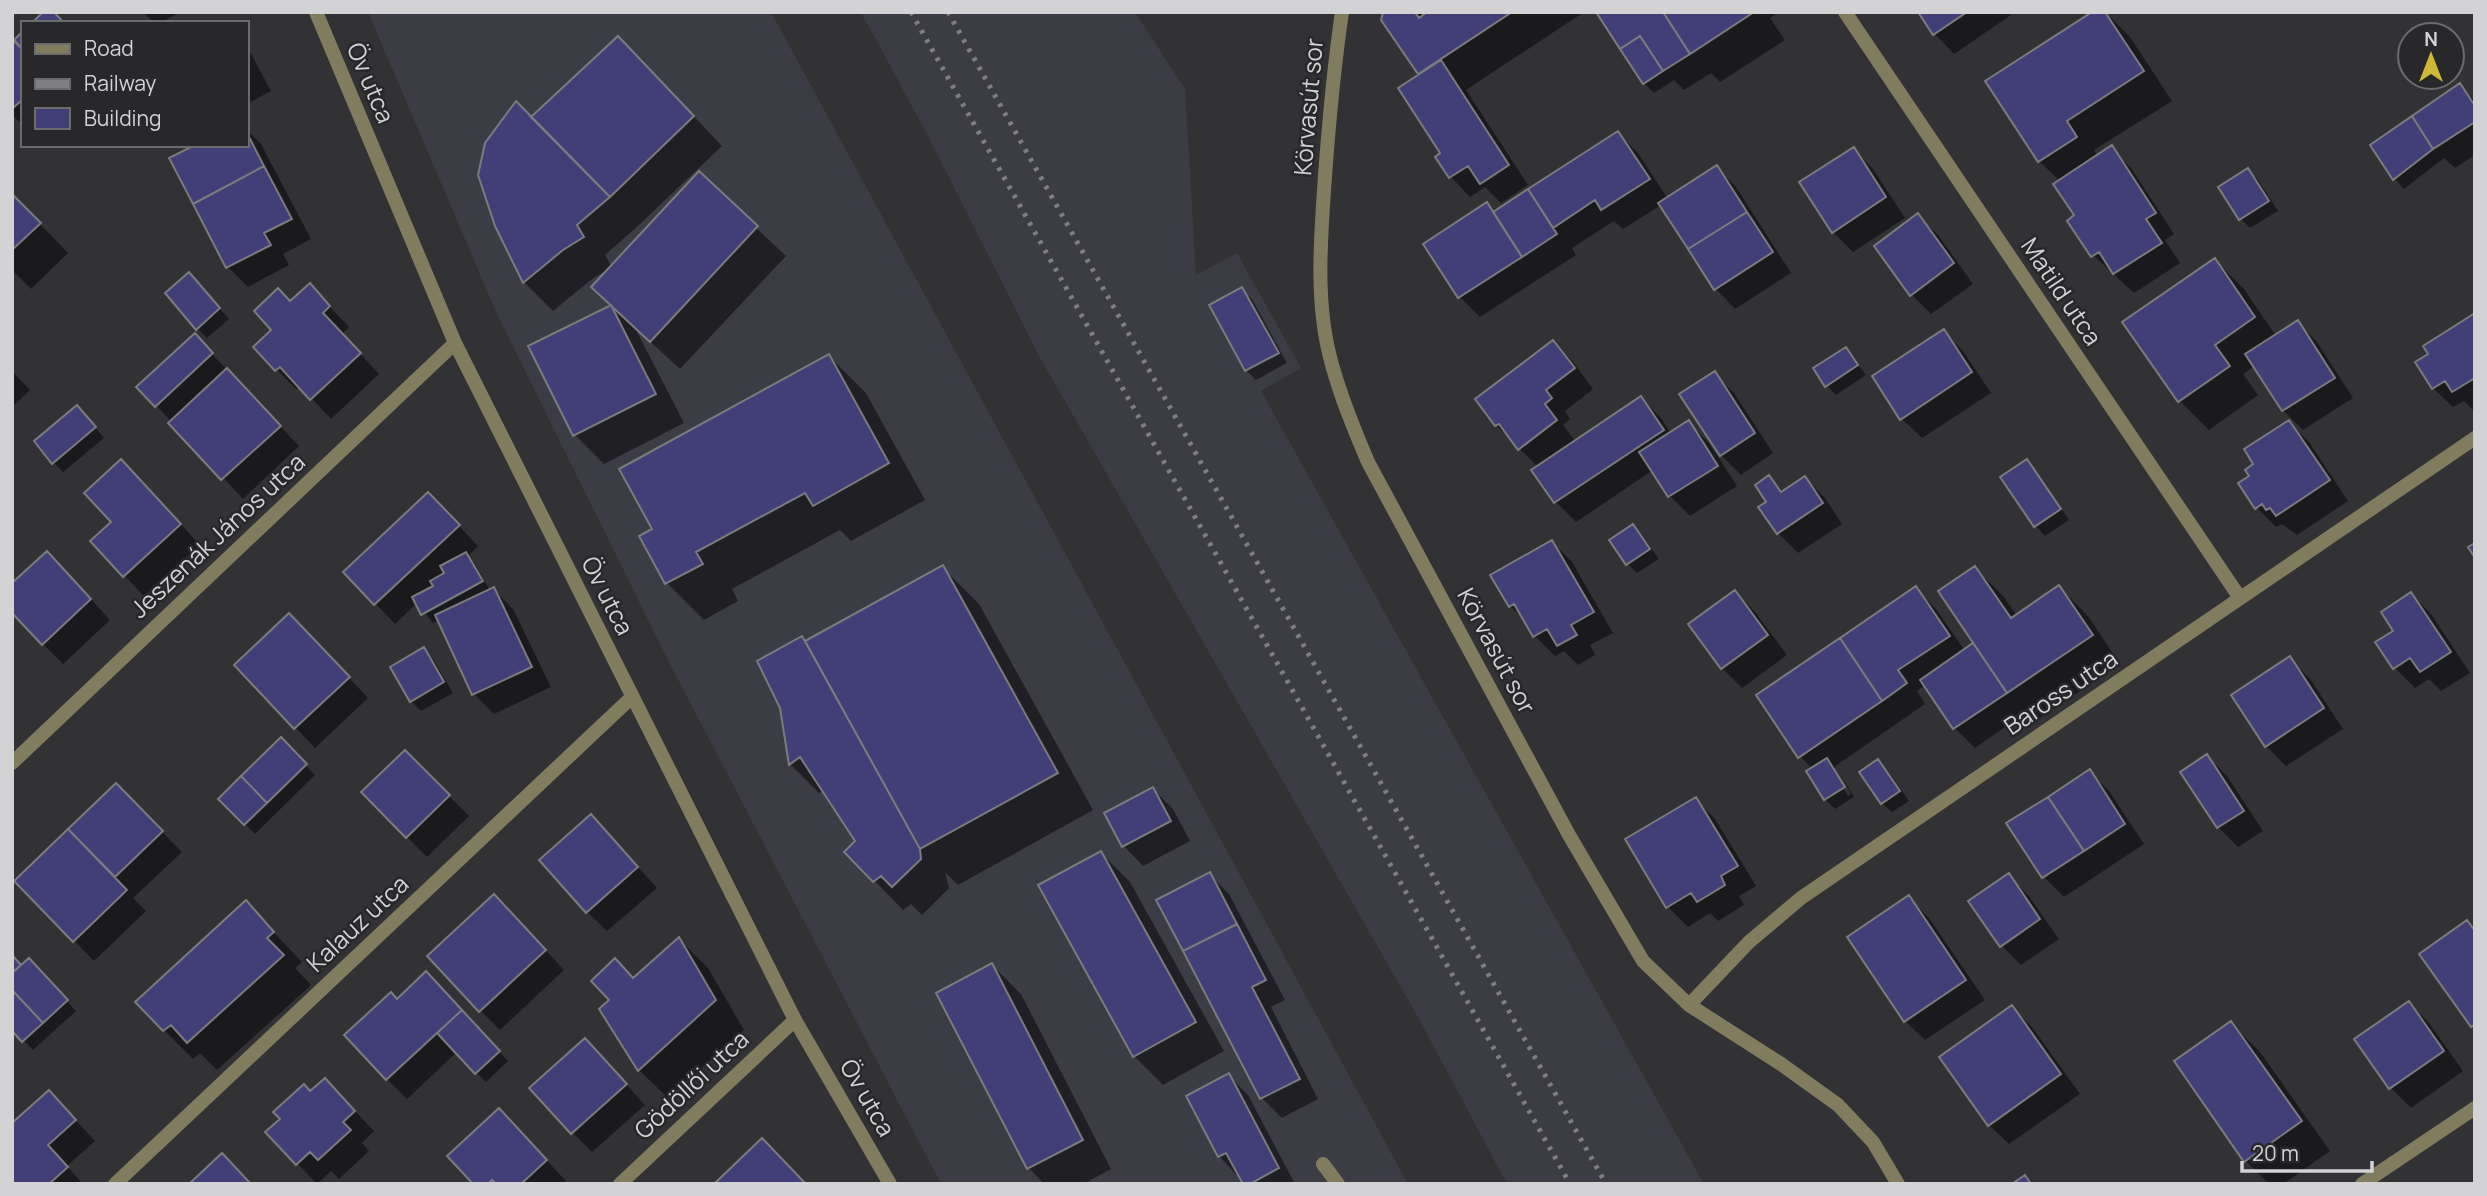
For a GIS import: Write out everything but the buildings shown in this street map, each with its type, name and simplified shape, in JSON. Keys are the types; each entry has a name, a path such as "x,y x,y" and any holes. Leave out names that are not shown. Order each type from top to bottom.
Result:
{"street":[{"name":"Öv utca","path":"316,12 455,343 795,1020 890,1184"},
{"name":"Körvasút sor","path":"1342,12 1333,75 1322,228 1322,293 1329,355 1347,413 1367,462 1576,846 1643,961 1689,1005 1781,1064 1838,1105 1873,1142 1898,1184"},
{"name":"Matild utca","path":"1844,12 2240,598"},
{"name":"Jeszenák János utca","path":"12,762 455,343"},
{"name":"Baross utca","path":"1689,1005 1749,942 1801,898 2475,438"},
{"name":"Kalauz utca","path":"115,1184 632,697"},
{"name":"Gödöllői utca","path":"620,1184 795,1020"},
{"path":"2362,1184 2475,1108"},
{"path":"1322,1164 1338,1184"}],"shaded area":[{"path":"368,12 771,12 1408,1184 941,1184 669,662 497,314"},
{"path":"861,12 1135,12 1185,89 1196,275 1237,253 1301,368 1261,391 1704,1184 1507,1184 1418,1017 1038,354 927,134"}],"railway":[{"path":"911,12 1570,1184"},
{"path":"948,12 1606,1184"}]}
